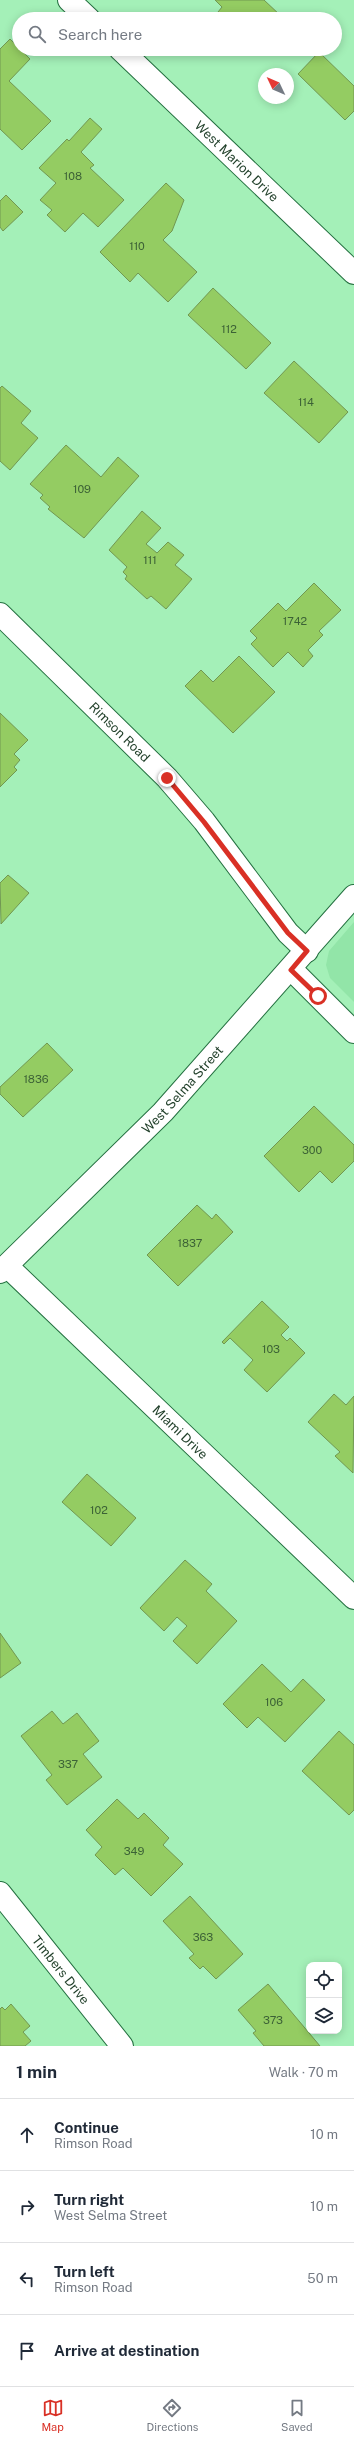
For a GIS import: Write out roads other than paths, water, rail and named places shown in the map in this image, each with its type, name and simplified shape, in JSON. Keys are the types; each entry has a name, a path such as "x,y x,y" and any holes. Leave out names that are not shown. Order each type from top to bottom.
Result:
{"street":[{"path":"69,0 82,12"},
{"name":"West Marion Drive","path":"127,56 354,273"},
{"name":"Rimson Road","path":"0,614 167,778 204,822 288,933 307,951"},
{"name":"West Selma Street","path":"4,1269 163,1112 291,970 354,896"},
{"path":"291,970 354,1032"},
{"name":"Miami Drive","path":"4,1269 354,1598"},
{"name":"Timbers Drive","path":"0,1893 122,2046"}]}
